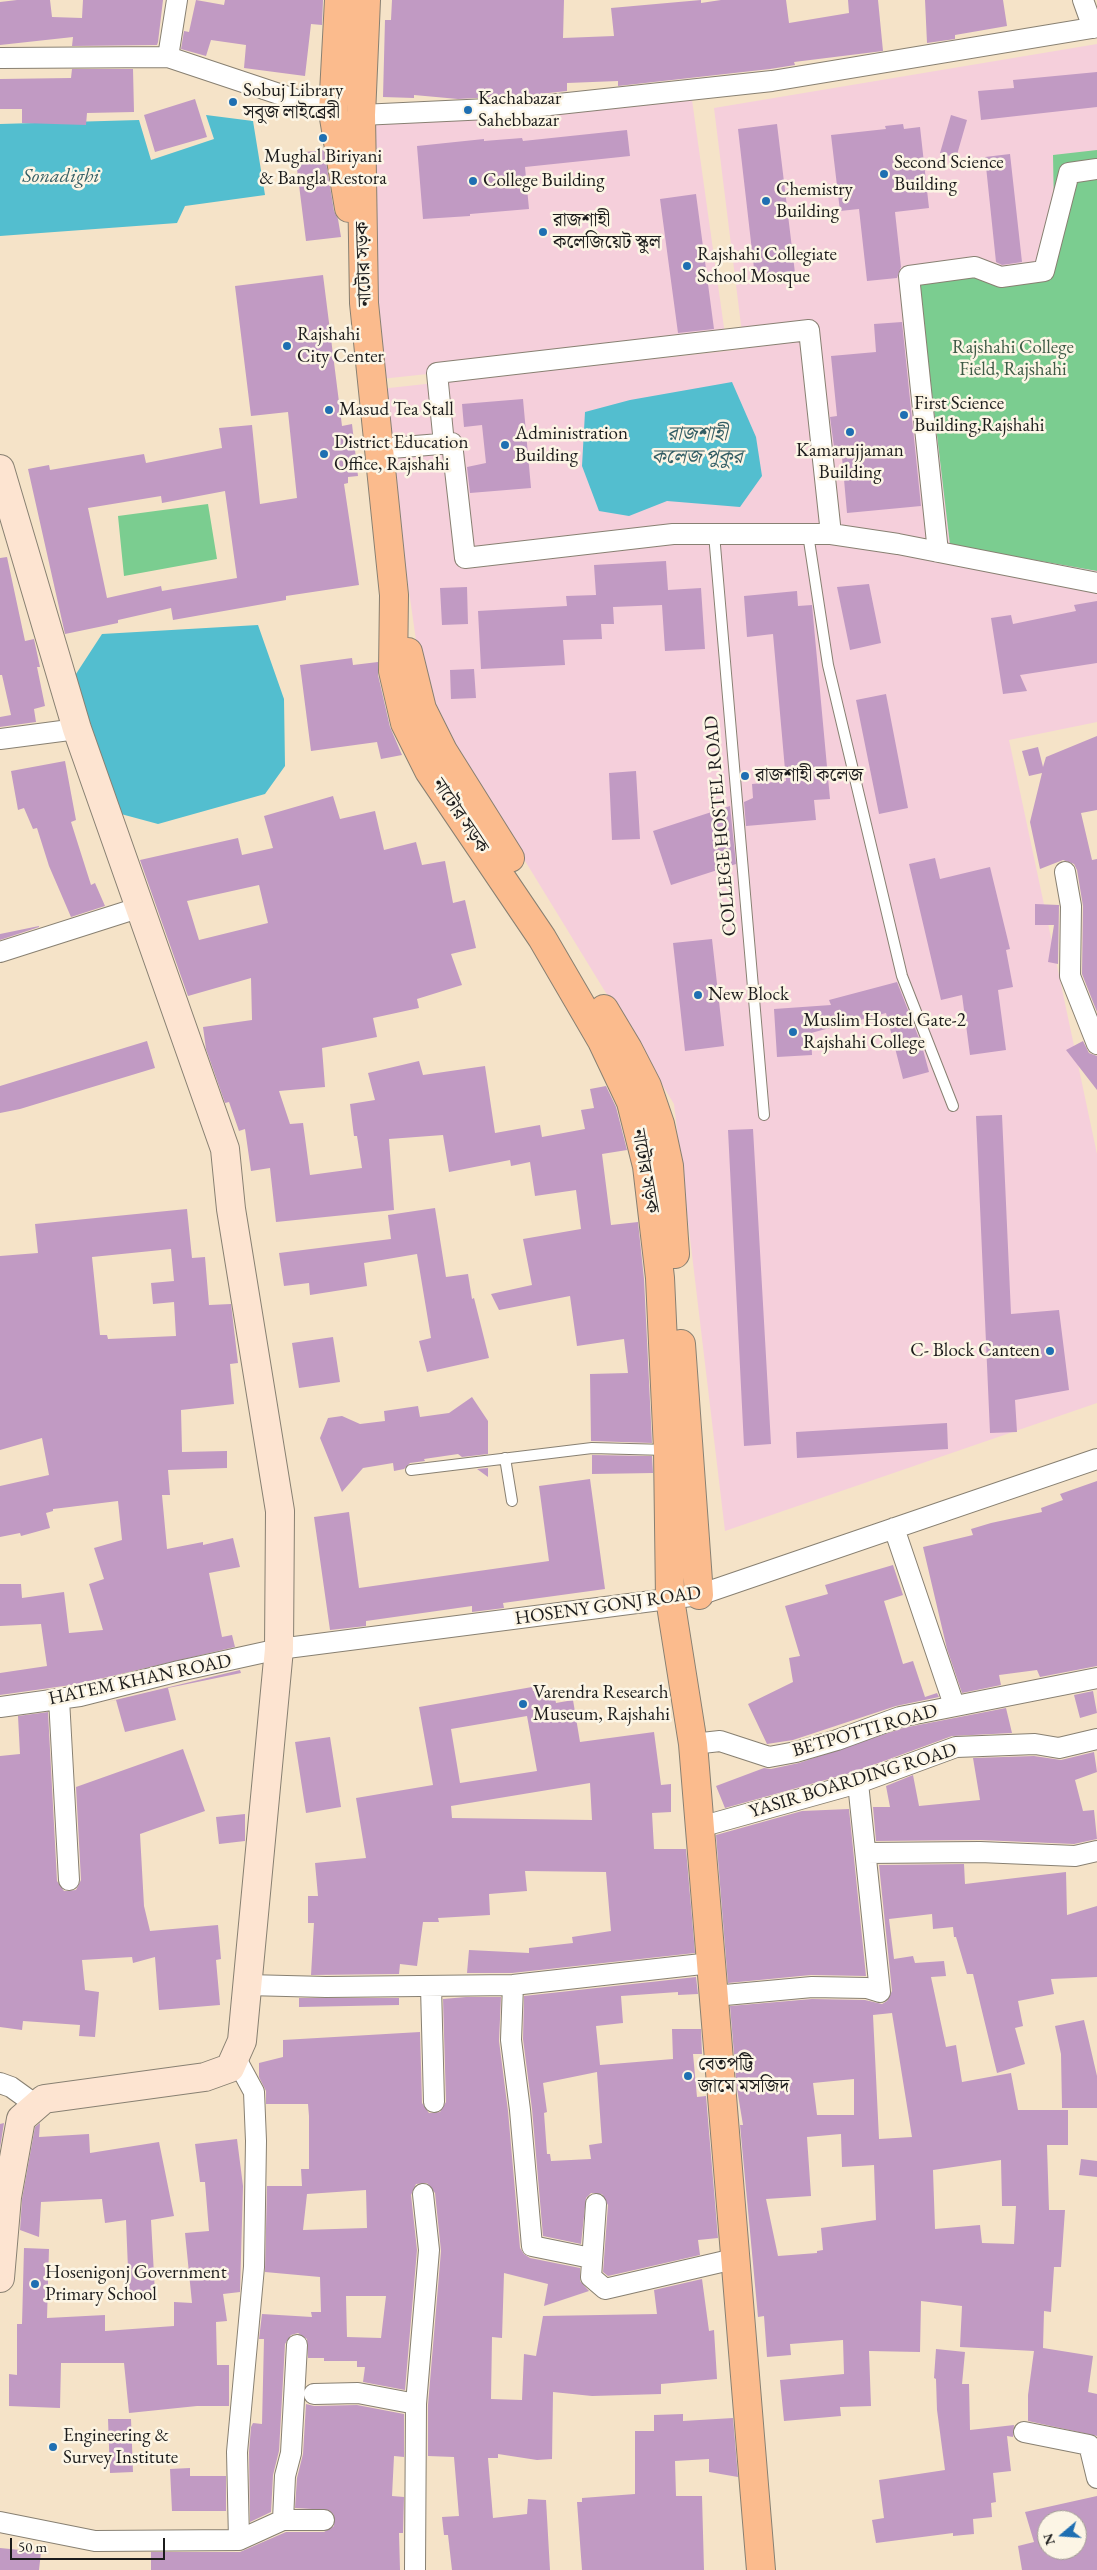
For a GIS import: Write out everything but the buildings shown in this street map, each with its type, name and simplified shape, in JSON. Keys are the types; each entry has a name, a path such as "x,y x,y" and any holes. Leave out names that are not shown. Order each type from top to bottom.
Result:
{"highway":[{"path":"339,0 333,112 364,303"},
{"name":"নাটোর সড়ক","path":"366,0 361,115 364,303 394,594 393,671 405,723 429,771 542,938 602,1041 631,1102 647,1166 660,1278 668,1450 670,1599 693,1744 761,2570"},
{"path":"394,594 422,709 435,734 628,1049 647,1086 660,1124 669,1166 699,1595"}],"main road":[{"path":"0,470 77,729 225,1149 232,1209 280,1511 279,1649 242,2040 230,2068 205,2077 44,2099 21,2119 7,2197 0,2278"}],"street":[{"path":"168,57 177,0"},
{"path":"361,115 531,107 772,81 1095,28 1083,0"},
{"path":"0,58 168,57 333,112"},
{"path":"938,552 908,276 976,267 1001,277 1044,271 1068,173 1097,169"},
{"path":"444,444 437,373 809,330 832,534"},
{"path":"379,449 452,443 465,558 673,534 832,534 938,552 1097,583"},
{"path":"0,740 77,729"},
{"path":"1065,872 1071,906 1070,976 1097,1044"},
{"path":"0,952 141,907"},
{"name":"HOSENY GONJ ROAD","path":"279,1649 699,1595 1097,1459"},
{"path":"894,1528 954,1705"},
{"name":"HATEM KHAN ROAD","path":"0,1707 80,1696 179,1671 279,1649"},
{"name":"BETPOTTI ROAD","path":"693,1744 720,1741 769,1757 828,1742 900,1717 1097,1678"},
{"path":"58,1699 69,1880"},
{"name":"YASIR BOARDING ROAD","path":"700,1827 858,1783 956,1747 1035,1744 1059,1748 1097,1739"},
{"path":"714,1996 812,1987 867,1988 880,1992 858,1783"},
{"path":"866,1853 980,1852 1075,1856 1097,1851"},
{"path":"247,1985 431,1987 513,1985 711,1963"},
{"path":"513,1985 511,2040 520,2110 532,2246 591,2258"},
{"path":"431,1987 434,2102"},
{"path":"235,2057 254,2092 256,2141 254,2267 237,2452 239,2540"},
{"path":"0,2083 11,2087 36,2105"},
{"path":"415,2570 416,2404 429,2250 423,2194"},
{"path":"596,2204 591,2277 605,2289 734,2259"},
{"path":"283,2520 284,2476 291,2453 297,2345"},
{"path":"314,2394 358,2393 416,2404"},
{"path":"1024,2432 1089,2444 1097,2478"},
{"path":"0,2522 95,2541 239,2540 283,2520 324,2520"}],"lane":[{"name":"COLLEGE HOSTEL ROAD","path":"714,534 764,1115"},
{"path":"808,534 828,665 902,976 953,1106"},
{"path":"411,1470 592,1448 668,1450"},
{"path":"506,1458 512,1501"}],"shaded area":[{"name":"রাজশাহী কলেজ","path":"1097,44 1097,722 1009,740 1097,1154 1097,1403 725,1531 674,1104 424,696 380,389 744,349 714,108"},
{"name":"রাজশাহী কলেজিয়েট স্কুল","path":"692,100 726,342 381,379 370,122"}],"green space":[{"name":"Rajshahi College Field, Rajshahi","path":"1097,150 1097,571 950,545 919,283 1055,266 1053,155"},
{"path":"208,504 217,559 124,576 118,516"}],"water":[{"name":"Sonadighi","path":"206,115 253,121 265,195 185,206 177,223 0,236 0,124 139,120 151,160 214,139"},
{"name":"রাজশাহী কলেজ পুকুর","path":"732,382 756,437 762,476 740,507 667,501 629,516 599,511 582,466 585,412 630,400"},
{"path":"258,625 284,699 285,766 265,794 158,824 121,814 74,677 102,634"}],"place":[{"name":"Sobuj Library সবুজ লাইব্রেরী","path":"233,102"},
{"name":"Kachabazar Sahebbazar","path":"468,110"},
{"name":"Mughal Biriyani & Bangla Restora","path":"323,138"},
{"name":"Second Science Building","path":"884,174"},
{"name":"College Building","path":"473,181"},
{"name":"Chemistry Building","path":"766,201"},
{"name":"রাজশাহী কলেজিয়েট স্কুল","path":"543,232"},
{"name":"Rajshahi Collegiate School Mosque","path":"687,266"},
{"name":"Rajshahi City Center","path":"287,346"},
{"name":"Masud Tea Stall","path":"329,410"},
{"name":"First Science Building,Rajshahi","path":"904,415"},
{"name":"Kamarujjaman Building","path":"850,432"},
{"name":"Administration Building","path":"505,445"},
{"name":"District Education Office, Rajshahi","path":"324,454"},
{"name":"রাজশাহী কলেজ","path":"745,776"},
{"name":"New Block","path":"698,995"},
{"name":"Muslim Hostel Gate-2 Rajshahi College","path":"793,1032"},
{"name":"C- Block Canteen","path":"1050,1351"},
{"name":"Varendra Research Museum, Rajshahi","path":"523,1704"},
{"name":"বেতপট্টি জামে মসজিদ","path":"688,2076"},
{"name":"Hosenigonj Government Primary School","path":"35,2284"},
{"name":"Engineering & Survey Institute","path":"53,2447"}]}
